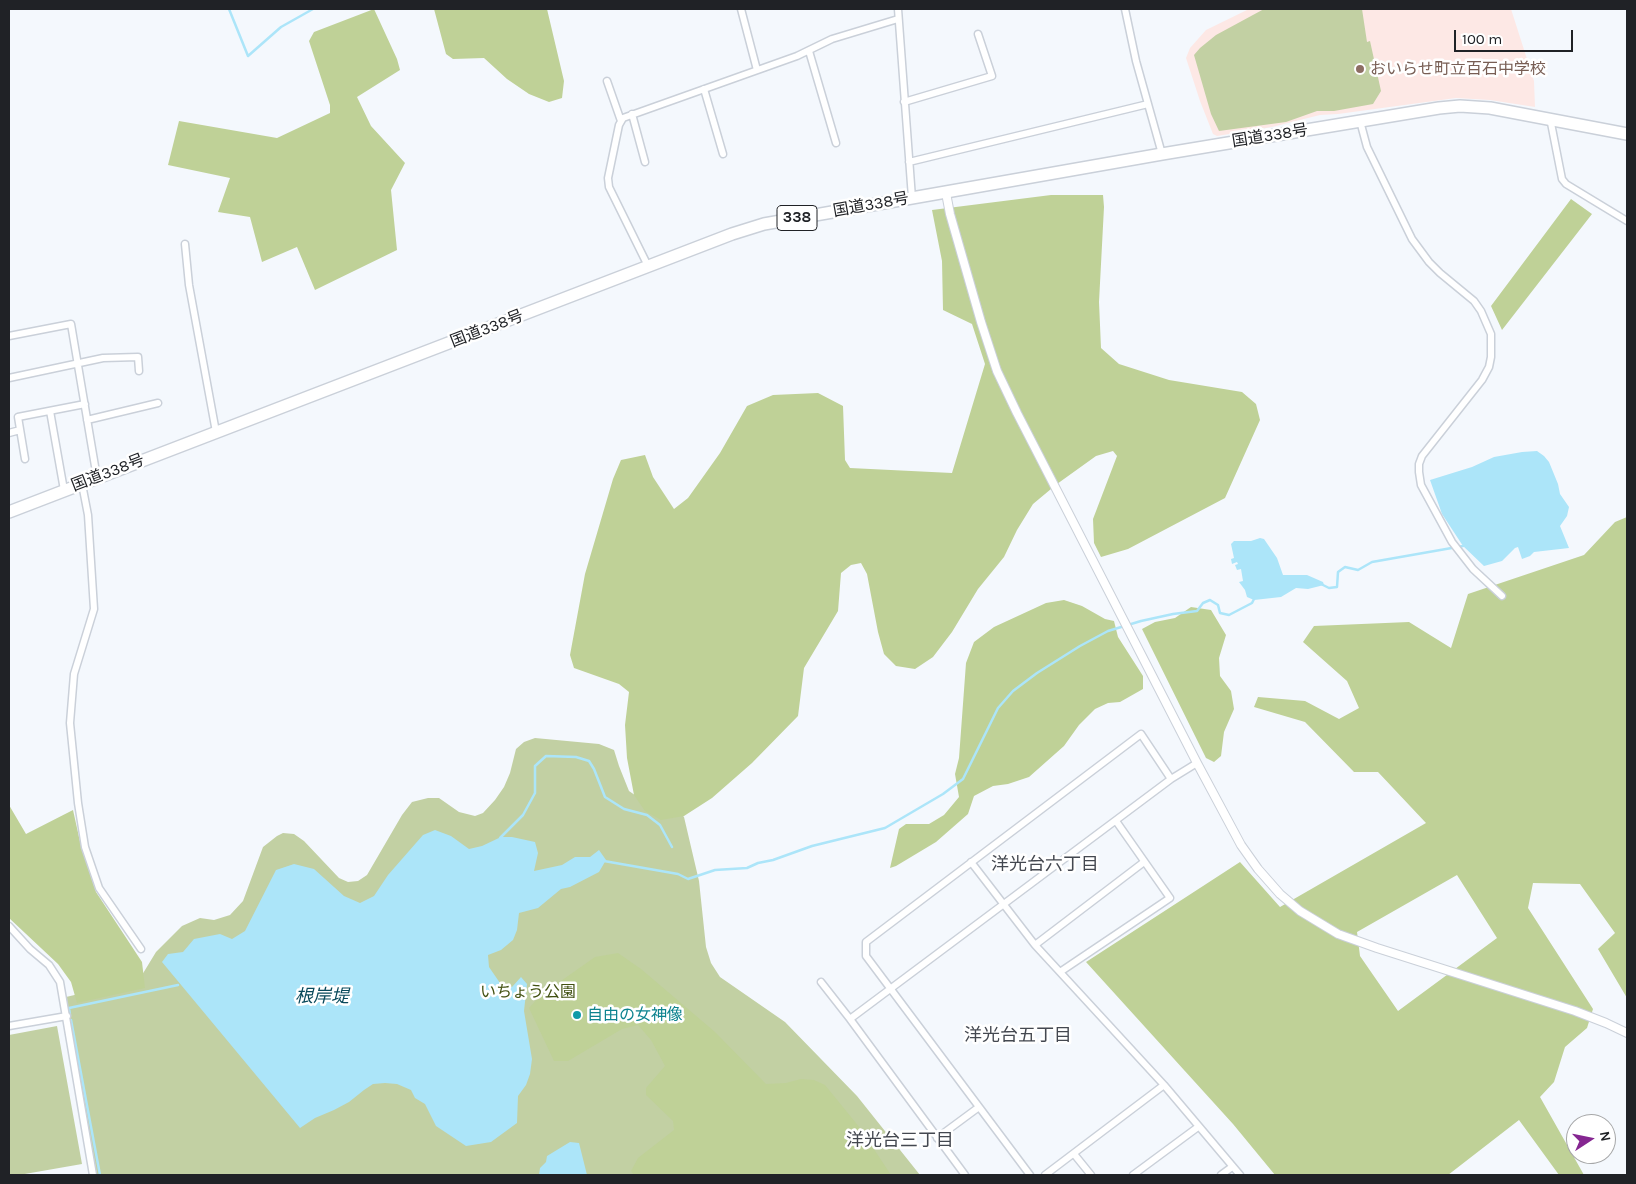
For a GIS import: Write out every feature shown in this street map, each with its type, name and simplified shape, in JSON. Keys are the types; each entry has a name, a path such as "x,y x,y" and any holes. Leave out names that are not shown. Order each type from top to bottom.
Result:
{"highway":[{"name":"国道338号","path":"9,512 648,266 764,224 1162,154 1360,122 1395,114 1460,106 1490,108 1550,118 1627,134"}],"street":[{"path":"741,9 757,70"},
{"path":"898,9 912,198"},
{"path":"1124,9 1162,154"},
{"path":"648,266 609,187 610,169 618,125 623,118 809,51 832,39 898,18"},
{"path":"904,102 992,76 978,34"},
{"path":"809,51 836,143"},
{"path":"607,80 621,121"},
{"path":"704,89 723,154"},
{"path":"909,162 1148,104"},
{"path":"632,114 645,162"},
{"path":"1550,118 1562,179 1566,184 1627,221"},
{"path":"1360,122 1367,147 1412,239 1440,273 1474,301 1482,311 1491,334 1489,367 1482,380 1422,456 1419,472 1422,485 1452,542 1473,569 1502,596"},
{"path":"946,192 950,214 978,313 997,371 1197,763 1241,845 1258,868 1280,894 1320,924 1338,934 1575,1011 1627,1033"},
{"path":"185,244 189,285 216,432"},
{"path":"9,336 72,324 97,478"},
{"path":"9,378 103,358 138,358 140,372"},
{"path":"87,420 158,402"},
{"path":"25,459 18,417 85,404"},
{"path":"50,410 64,490"},
{"path":"9,433 20,430"},
{"path":"82,484 88,515 94,609 74,674 70,723 78,803 85,847 99,888 141,948"},
{"path":"1030,1175 866,956 866,942 1141,734 1171,779"},
{"path":"850,1019 1171,779 1197,763"},
{"path":"1060,972 1170,898 1116,821"},
{"path":"971,862 1035,945 1164,1085 1240,1175"},
{"path":"1035,945 1144,862"},
{"path":"9,926 30,949 49,965 60,982 93,1175"},
{"path":"821,982 965,1175"},
{"path":"9,1026 67,1016"},
{"path":"1045,1175 1164,1085"},
{"path":"938,1138 979,1107"},
{"path":"1133,1175 1198,1127"},
{"path":"1074,1154 1091,1175"},
{"path":"1221,1175 1232,1167"}],"shaded area":[{"name":"おいらせ町立百石中学校","path":"1249,9 1511,9 1534,81 1535,107 1490,100 1456,98 1320,115 1272,127 1217,136 1213,134 1186,58 1190,48 1206,30"}],"green space":[{"path":"374,9 397,59 400,70 357,97 371,126 405,163 391,190 397,250 315,290 297,247 262,262 250,217 218,212 230,178 168,165 179,121 277,138 330,113 330,105 309,41 314,32"},
{"path":"434,9 547,9 564,81 562,98 549,102 529,94 507,79 484,58 453,59 446,54"},
{"path":"1264,9 1362,9 1367,42 1370,41 1381,91 1373,104 1334,111 1317,111 1286,122 1219,131 1211,114 1194,55 1216,35"},
{"path":"1051,195 1103,195 1099,302 1101,348 1119,364 1169,380 1242,392 1256,404 1260,420 1225,498 1128,549 1101,557 1094,543 1093,519 1117,456 1113,451 1096,456 1033,504 1017,530 1004,557 978,589 952,632 933,657 915,669 896,666 884,654 867,574 861,563 851,565 841,573 838,611 804,668 798,716 752,763 712,798 684,816 661,820 645,811 634,795 627,758 625,725 629,692 619,684 574,668 570,655 585,574 613,479 621,460 645,455 653,477 674,509 688,498 720,453 747,406 773,395 818,393 843,406 845,460 850,468 952,473 985,364 972,324 943,310 942,261 932,210"},
{"path":"1571,199 1592,214 1502,330 1491,306"},
{"path":"1627,517 1627,998 1598,949 1615,933 1580,884 1533,883 1528,908 1593,1009 1587,1028 1565,1047 1554,1082 1540,1097 1566,1143 1566,1164 1578,1164 1584,1175 1559,1175 1519,1120 1448,1175 1275,1175 1233,1124 1086,962 1240,862 1280,907 1426,823 1378,772 1354,772 1305,722 1254,707 1258,697 1305,701 1339,719 1359,708 1347,681 1303,642 1314,626 1409,622 1451,648 1468,594 1584,555 1615,522","holes":["1457,875 1497,938 1398,1011 1360,956 1357,932"]},
{"path":"1064,600 1082,606 1105,619 1114,621 1118,637 1143,676 1143,689 1120,702 1108,703 1095,709 1079,725 1064,746 1029,777 1008,784 993,786 974,796 968,814 936,842 890,868 899,829 906,824 929,824 944,815 959,797 955,774 959,758 966,663 974,642 994,627 1046,603"},
{"path":"1191,607 1211,610 1226,635 1219,658 1220,676 1231,691 1234,709 1224,732 1221,756 1214,762 1206,758 1142,629 1155,622 1175,618"},
{"name":"いちょう公園","path":"535,738 599,744 614,750 629,791 642,800 677,809 684,817 699,881 706,947 711,963 720,977 785,1022 857,1096 920,1175 97,1175 66,997 134,981 142,975 156,952 182,926 200,918 214,920 230,915 243,901 263,847 283,833 294,834 304,841 339,878 348,882 358,881 367,875 402,815 412,802 428,798 439,798 459,812 475,816 483,813 504,787 510,773 516,749 524,742"},
{"path":"9,805 26,834 73,810 81,846 96,892 142,962 145,988 77,1003 71,982 58,964 9,918"},
{"path":"618,953 641,969 715,1032 766,1084 786,1083 801,1079 814,1080 825,1085 860,1128 891,1175 634,1175 631,1171 638,1158 674,1130 673,1121 646,1095 646,1088 665,1066 651,1040 638,1025 622,1029 568,1061 554,1061 529,1008 541,995 595,957"},
{"path":"57,1026 82,1164 9,1175 9,1035"}],"water":[{"path":"1537,451 1549,462 1560,494 1569,507 1567,516 1560,526 1569,548 1534,552 1522,559 1518,547 1502,561 1484,566 1463,546 1442,514 1430,480 1472,467 1494,457"},
{"path":"1260,538 1264,539 1277,558 1283,575 1307,575 1323,582 1324,585 1308,589 1296,588 1281,597 1254,600 1247,597 1245,590 1239,582 1243,581 1241,569 1237,570 1235,565 1238,564 1237,562 1232,564 1231,559 1234,558 1231,544 1234,541 1251,541"},
{"name":"根岸堤","path":"435,830 451,836 469,849 482,846 501,837 512,837 535,842 538,853 534,871 562,865 575,857 590,857 599,850 606,860 599,872 570,887 561,889 538,908 519,913 517,930 513,940 501,950 488,955 489,967 500,983 512,987 521,977 527,984 524,1011 532,1059 526,1085 518,1096 517,1123 491,1142 466,1146 436,1126 425,1104 415,1098 411,1090 397,1084 385,1083 373,1084 349,1102 315,1118 300,1128 162,962 168,954 183,952 194,939 220,934 232,939 245,931 276,870 294,864 314,869 344,896 360,903 374,896 388,875 423,835"},
{"path":"570,1142 579,1143 587,1175 539,1175 540,1168 546,1162 547,1156"}],"waterway":[{"path":"229,9 248,56 281,27 313,9"},
{"path":"1321,584 1329,588 1337,587 1338,572 1345,567 1358,570 1372,562 1463,546"},
{"path":"604,861 678,874 688,879 715,870 747,868 812,846 885,828 943,794 963,779 998,708 1013,691 1037,673 1080,646 1108,631 1141,621 1197,611 1203,603 1210,600 1218,605 1220,613 1229,615 1252,603 1254,599"},
{"path":"500,838 523,815 535,793 535,766 546,756 576,757 589,761 605,797 624,809 647,815 660,825 672,847"},
{"path":"70,1015 69,1008 178,985"},
{"path":"71,1020 100,1175"}],"place":[{"name":"おいらせ町立百石中学校","path":"1360,69"},
{"name":"自由の女神像","path":"577,1015"}],"district":[{"name":"洋光台六丁目","path":"1045,865"},
{"name":"洋光台五丁目","path":"1018,1036"},
{"name":"洋光台三丁目","path":"900,1141"}]}
